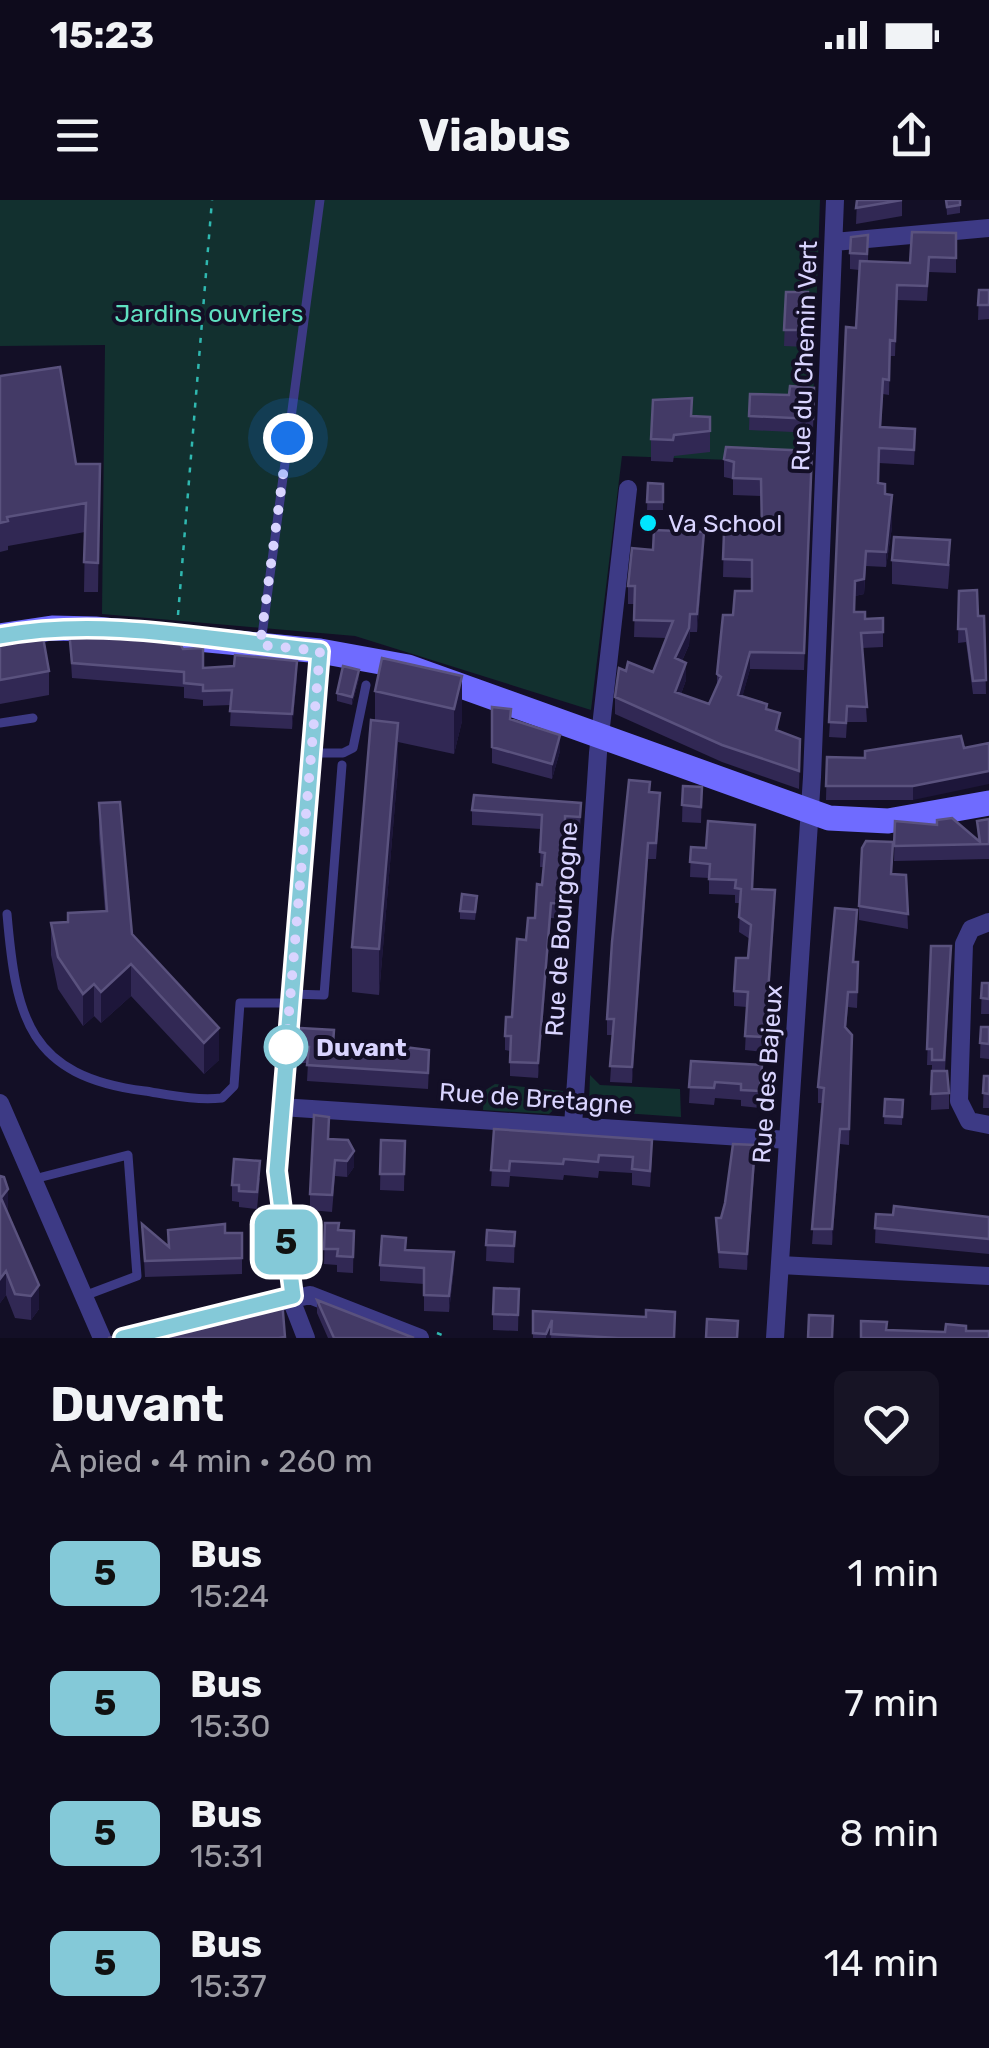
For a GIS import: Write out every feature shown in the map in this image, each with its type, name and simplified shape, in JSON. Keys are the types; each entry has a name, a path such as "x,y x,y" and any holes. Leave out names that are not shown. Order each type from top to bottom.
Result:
{"main road":[{"path":"0,636 64,628 176,637 320,651 420,670 809,814 888,821 989,803"}],"street":[{"name":"Rue du Chemin Vert","path":"809,814 835,200"},
{"path":"834,242 989,228"},
{"name":"Rue de Bourgogne","path":"573,1126 600,735 628,489"},
{"path":"306,1338 293,1296 277,1180 320,651"},
{"name":"Rue des Bajeux","path":"775,1338 809,814"},
{"path":"989,922 971,930 964,944 960,1102 969,1121 989,1125"},
{"path":"0,1103 102,1338"},
{"name":"Rue de Bretagne","path":"281,1106 788,1140"},
{"path":"780,1265 989,1276"},
{"path":"234,1312 293,1296 315,1296 420,1338"}],"lane":[{"path":"260,645 320,200"},
{"path":"312,752 343,754 353,748 366,685"},
{"path":"0,723 33,718"},
{"path":"7,914 12,979 27,1023 59,1061 82,1078 106,1086 222,1098 234,1086 240,1003 324,995 342,765"},
{"path":"34,1179 128,1155 137,1276 84,1296"}],"path":[{"path":"176,637 212,200"}],"green space":[{"name":"Jardins ouvriers","path":"0,200 820,200 811,463 622,456 591,710 355,636 102,614 105,345 0,346"},
{"path":"590,1075 600,1085 680,1089 681,1117 595,1111 589,1103"},
{"path":"495,1084 563,1091 562,1102 549,1114 483,1110 484,1091"}],"building":[{"path":"857,200 902,200 856,208"},
{"path":"946,200 960,200 960,205 947,207"},
{"path":"912,232 956,233 956,258 929,257 927,286 897,285 895,341 890,340 889,380 883,379 880,427 915,429 914,450 879,448 878,483 885,484 885,494 892,495 886,552 866,551 864,579 855,581 854,612 865,612 865,619 883,618 883,632 861,633 867,707 847,706 846,723 829,722 846,327 856,328 860,261 910,263"},
{"path":"868,235 867,254 850,253 851,237"},
{"path":"979,290 989,290 989,305 978,305"},
{"path":"786,292 808,292 807,330 784,330"},
{"path":"60,367 76,464 100,464 98,563 84,562 86,503 7,517 8,521 0,523 0,376"},
{"path":"790,386 814,388 813,419 749,416 750,394 789,395"},
{"path":"692,398 691,416 710,417 710,431 674,435 673,440 651,439 653,400"},
{"path":"726,447 812,451 804,653 750,652 738,695 767,704 766,709 780,713 776,730 800,739 799,771 722,745 615,697 619,668 626,671 628,662 653,672 673,621 634,620 635,586 628,586 632,548 653,550 654,530 704,532 697,614 690,614 689,628 675,658 686,663 675,692 709,704 721,677 717,674 723,615 733,615 735,591 752,591 752,560 723,559 724,533 762,531 761,479 733,478 734,462 724,459"},
{"path":"648,483 663,484 663,502 647,502"},
{"path":"894,537 950,540 948,565 892,560"},
{"path":"977,590 978,616 984,616 986,680 973,681 966,629 958,629 959,591"},
{"path":"69,630 177,638 183,649 203,648 203,668 234,666 235,655 297,661 292,714 230,711 232,690 203,691 203,685 184,683 184,672 72,663"},
{"path":"43,637 49,671 0,680 0,644"},
{"path":"382,658 462,676 454,709 375,691"},
{"path":"343,666 359,670 352,697 337,693"},
{"path":"492,707 511,709 510,719 560,735 552,764 492,747"},
{"path":"371,720 398,723 379,949 352,947"},
{"path":"961,736 964,748 989,743 989,771 913,786 826,786 827,757 865,758 865,751"},
{"path":"629,780 650,782 649,792 660,793 656,843 648,843 632,1067 610,1066 614,1019 607,1019"},
{"path":"683,786 702,787 701,807 682,805"},
{"path":"474,795 581,803 580,817 565,816 565,904 551,903 538,1063 510,1062 511,1036 505,1036 506,1017 512,1017 517,939 526,940 528,918 535,918 537,884 542,885 542,815 472,810"},
{"path":"120,802 132,934 219,1028 204,1043 131,964 101,992 94,984 83,994 58,957 51,923 68,922 68,913 107,911 99,803"},
{"path":"952,818 980,842 977,821 989,819 989,844 894,846 895,821 937,825 937,820"},
{"path":"708,821 755,825 752,889 775,890 765,1037 745,1036 748,992 734,991 736,958 748,958 751,925 739,917 741,889 735,888 736,880 709,879 710,864 690,862 691,847 706,848"},
{"path":"866,841 893,842 891,874 906,875 908,914 859,906 862,848"},
{"path":"462,894 477,896 475,912 460,911"},
{"path":"835,908 857,910 853,962 858,962 857,992 848,992 845,1027 852,1035 849,1129 840,1129 832,1229 812,1229 824,1088 818,1087"},
{"path":"931,946 951,946 944,1060 932,1060 932,1049 927,1049"},
{"path":"982,983 989,983 989,999 981,998"},
{"path":"981,1027 989,1027 989,1044 980,1043"},
{"path":"300,1028 334,1030 333,1044 363,1047 364,1042 429,1050 428,1073 307,1065 309,1047 299,1047"},
{"path":"691,1061 762,1065 760,1091 741,1090 741,1084 715,1082 714,1088 689,1087"},
{"path":"932,1071 947,1071 949,1093 931,1094"},
{"path":"984,1076 989,1076 989,1094 983,1093"},
{"path":"885,1099 903,1100 902,1117 884,1116"},
{"path":"314,1115 329,1117 328,1139 348,1140 354,1151 347,1161 335,1160 332,1195 310,1194"},
{"path":"494,1129 652,1140 650,1171 632,1169 633,1157 599,1155 598,1162 510,1161 509,1171 491,1170"},
{"path":"381,1140 405,1141 404,1174 380,1174"},
{"path":"733,1144 755,1145 747,1254 719,1252 716,1218 721,1218 725,1203"},
{"path":"234,1159 260,1161 257,1192 239,1191 239,1185 232,1185"},
{"path":"0,1176 8,1189 1,1198 39,1285 31,1296 15,1294 6,1271 0,1279"},
{"path":"894,1206 989,1217 989,1239 875,1228 876,1214 893,1215"},
{"path":"325,1223 339,1223 338,1230 354,1231 353,1257 337,1256 338,1249 324,1249"},
{"path":"142,1224 169,1247 168,1230 225,1224 225,1233 242,1233 242,1258 145,1261"},
{"path":"487,1230 515,1232 514,1246 486,1245"},
{"path":"382,1236 406,1238 405,1250 454,1252 449,1296 424,1295 424,1268 380,1265"},
{"path":"494,1288 519,1289 518,1315 493,1314"},
{"path":"282,1300 285,1337 108,1338"},
{"path":"317,1300 414,1338 334,1338"},
{"path":"646,1310 675,1312 674,1338 551,1334 552,1320 546,1334 533,1333 533,1311 646,1317"},
{"path":"809,1315 833,1316 832,1338 808,1338"},
{"path":"707,1319 738,1321 737,1338 706,1338"},
{"path":"861,1321 887,1322 886,1330 945,1332 946,1324 966,1326 966,1331 989,1331 989,1338 861,1338"}],"bus line":[{"name":"5","path":"0,636 52,628 95,628 320,651 277,1171 293,1296 123,1338"}],"place":[{"name":"Va School","path":"648,523"},
{"name":"Duvant","path":"286,1047"}],"route":[{"path":"286,1047 320,651 260,645 288,438"}]}
